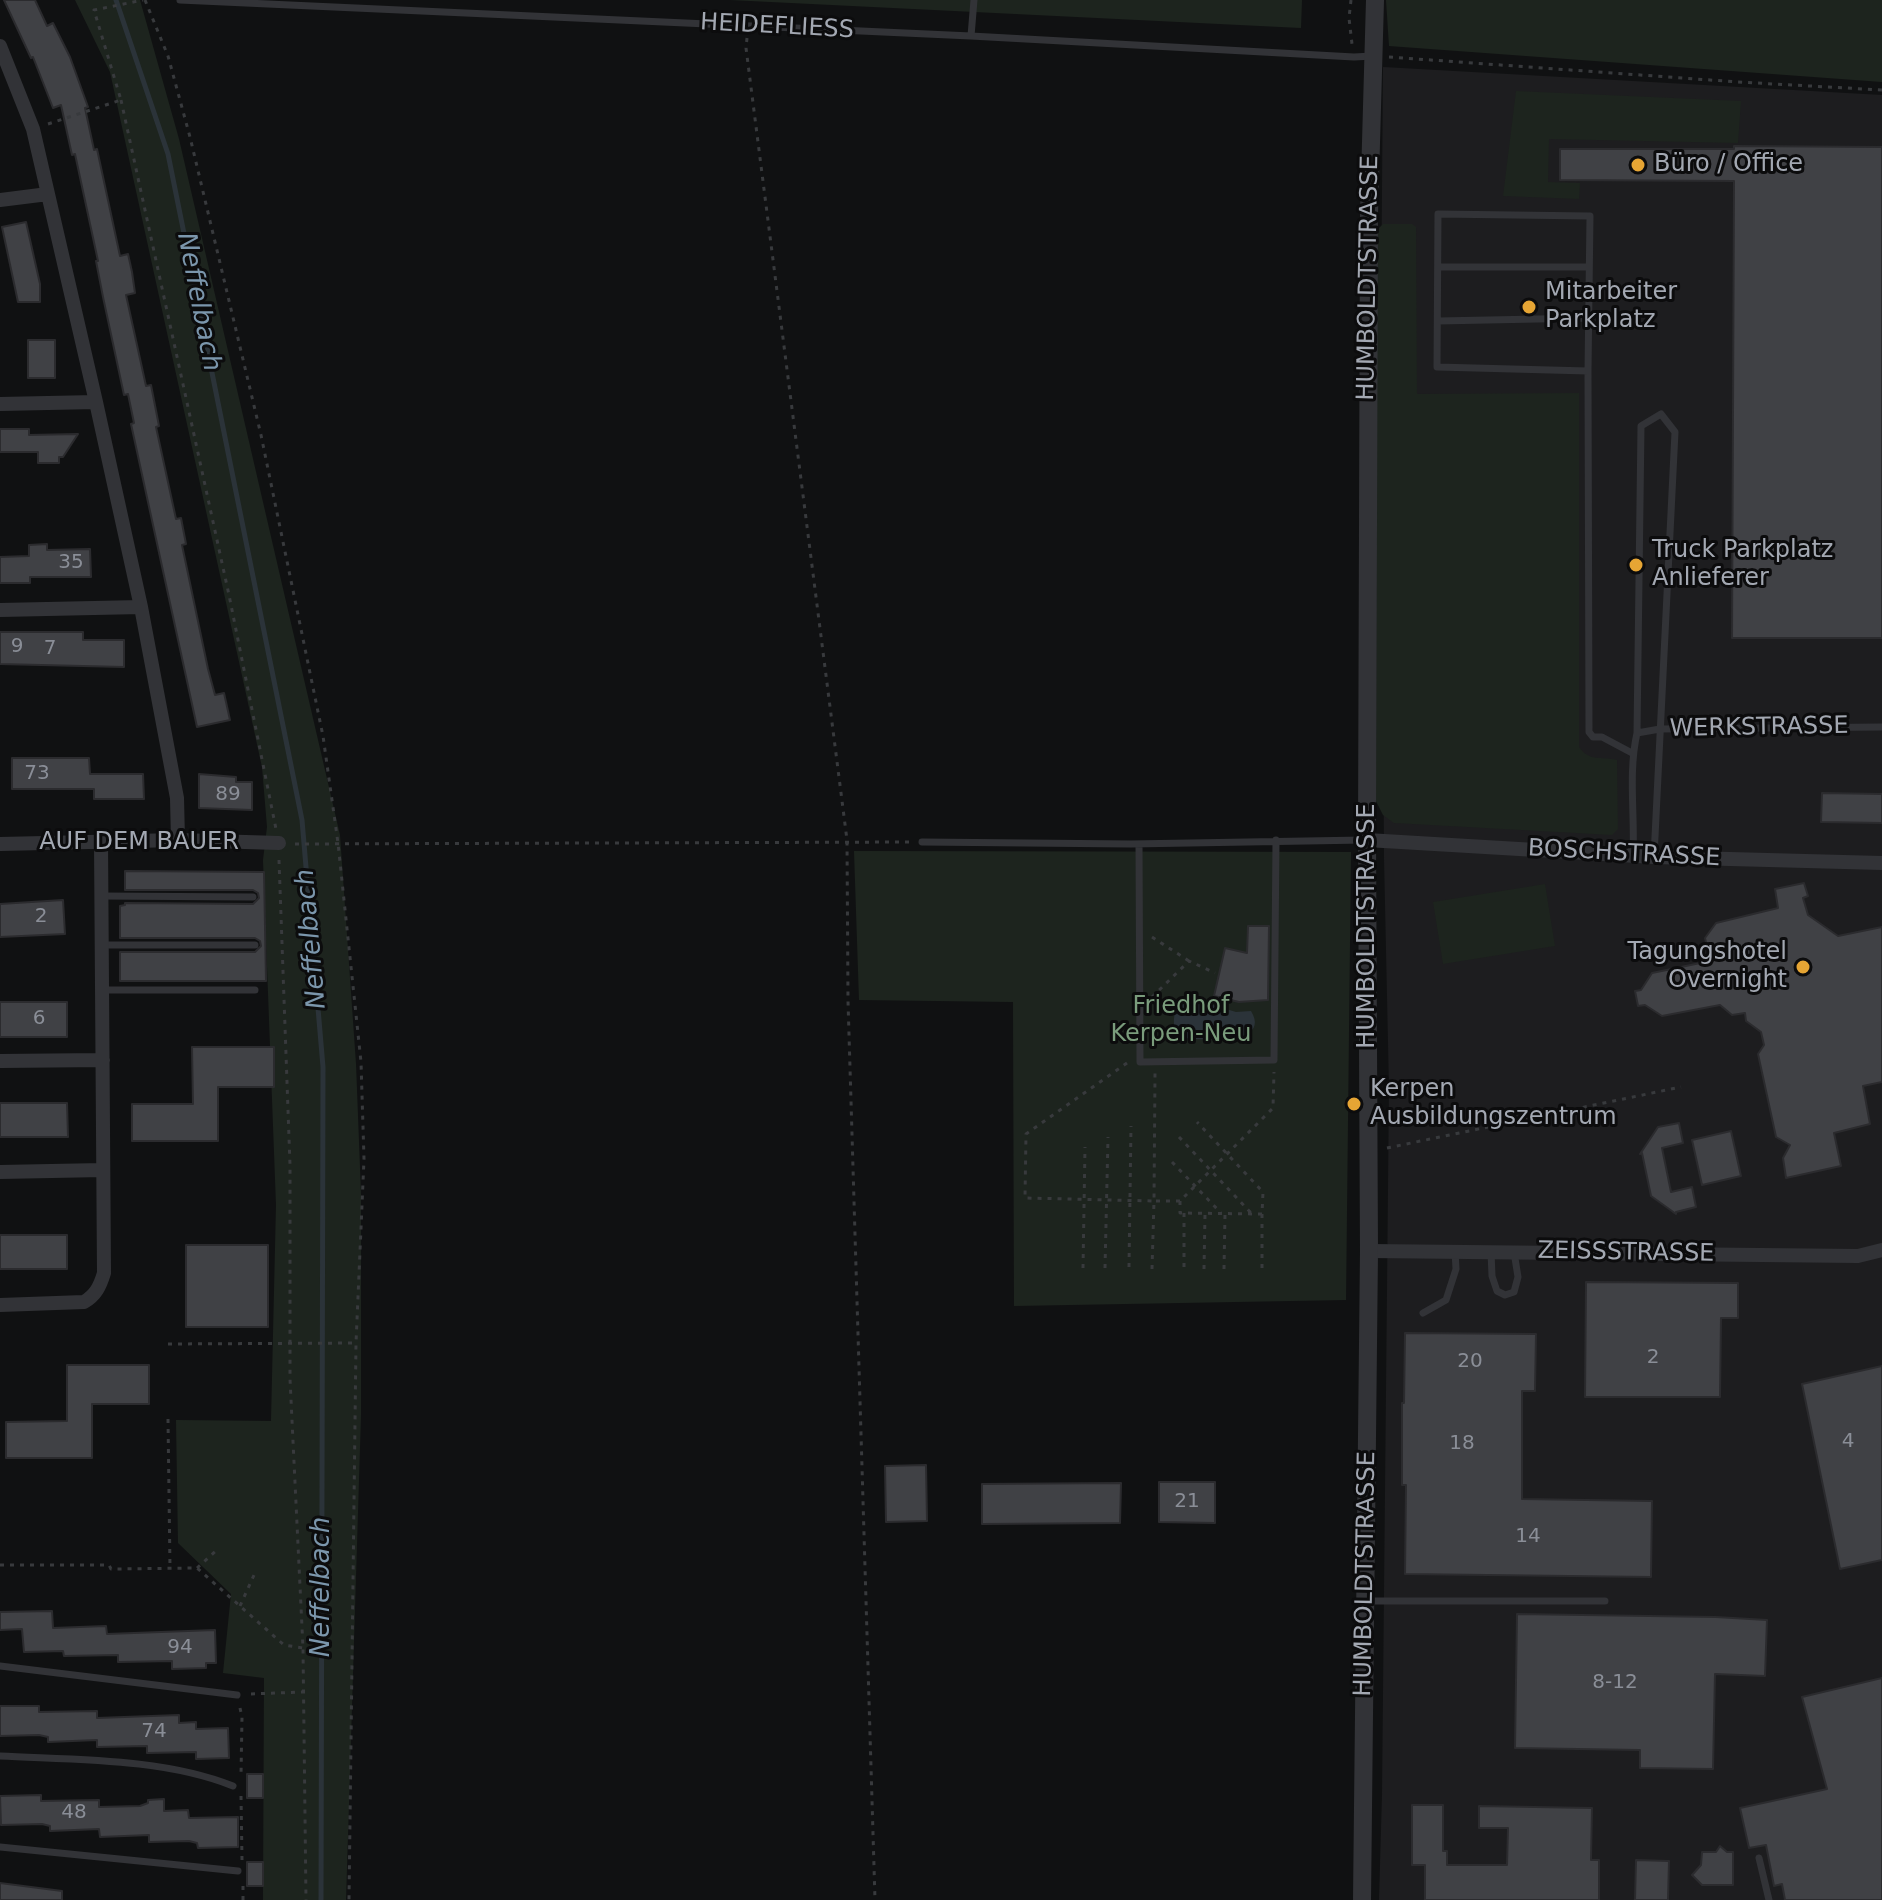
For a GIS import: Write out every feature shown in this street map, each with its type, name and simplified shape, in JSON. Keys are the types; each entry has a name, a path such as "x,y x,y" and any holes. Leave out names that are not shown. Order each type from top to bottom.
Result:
{"street":[{"name":"HUMBOLDTSTRASSE","path":"1362,1900 1370,1152 1367,840 1369,214 1375,0"},
{"path":"0,46 33,129 96,402 141,607 177,798 178,840"},
{"path":"0,200 48,194"},
{"path":"0,404 96,402"},
{"path":"0,610 141,607"},
{"name":"AUF DEM BAUER","path":"0,844 178,840 279,843"},
{"name":"BOSCHSTRASSE","path":"1367,840 1654,857 1882,863"},
{"path":"0,1305 84,1302 100,1287 104,1273 101,842"},
{"path":"0,1061 103,1060"},
{"path":"0,1172 103,1170"},
{"name":"ZEISSSTRASSE","path":"1369,1251 1858,1256 1882,1250"}],"lane":[{"name":"HEIDEFLIESS","path":"180,0 1373,56"},
{"path":"971,36 974,0"},
{"path":"1588,371 1437,367 1438,214 1590,216 1589,732 1593,737 1602,737 1632,753"},
{"path":"1438,267 1589,267"},
{"path":"1438,321 1588,318"},
{"path":"1633,855 1632,753 1637,733 1641,426 1661,414 1675,432 1654,857"},
{"name":"WERKSTRASSE","path":"1637,733 1660,729 1882,727"},
{"path":"1139,844 1140,1062 1274,1060 1276,840"},
{"path":"922,842 1139,844 1367,840"},
{"path":"101,896 253,897"},
{"path":"102,945 255,945"},
{"path":"102,990 255,990"},
{"path":"1423,1313 1446,1300 1456,1269 1455,1251"},
{"path":"1491,1252 1492,1276 1497,1291 1505,1295 1514,1292 1517,1285 1514,1252"},
{"path":"1365,1601 1605,1601"},
{"path":"0,1666 237,1695"},
{"path":"0,1756 102,1761 202,1773 233,1786"},
{"path":"0,1847 240,1873"},
{"path":"1759,1858 1769,1900"}],"path":[{"path":"33,129 121,100 94,10 144,0 168,56 190,137 261,435 323,736 338,843 361,1062 364,1159 354,1343 349,1900"},
{"path":"1351,0 1349,18 1354,57"},
{"path":"748,26 746,48 847,840 848,1017 875,1900"},
{"path":"1373,56 1882,90"},
{"path":"279,843 922,842"},
{"path":"1141,929 1189,961 1215,973"},
{"path":"1141,1007 1189,961"},
{"path":"1140,1062 1128,1062 1026,1134 1025,1198 1180,1201 1273,1108 1274,1060"},
{"path":"1152,1269 1155,1061"},
{"path":"1370,1152 1681,1087"},
{"path":"1197,1122 1263,1192 1262,1269"},
{"path":"1129,1267 1131,1126"},
{"path":"1105,1268 1108,1137"},
{"path":"1179,1137 1252,1214"},
{"path":"1083,1268 1085,1147"},
{"path":"1172,1162 1223,1214 1224,1269"},
{"path":"1180,1201 1180,1213 1262,1214"},
{"path":"1184,1213 1184,1268"},
{"path":"1204,1269 1205,1214"},
{"path":"168,1344 354,1343"},
{"path":"168,1419 170,1568"},
{"path":"197,1568 219,1548"},
{"path":"0,1565 197,1568 284,1645 303,1648"},
{"path":"240,1606 254,1575"},
{"path":"242,1860 242,1717 237,1695 303,1692"},
{"path":"240,1873 243,1900"}],"shaded area":[{"path":"1383,67 1882,95 1882,1900 1379,1900 1389,1088 1384,857"},
{"path":"1190,998 1236,1012 1251,1011 1255,1023 1251,1031 1229,1039 1177,1037 1175,1014 1180,1004"}],"green space":[{"path":"75,0 140,0 179,139 340,835 356,1064 361,1194 361,1415 346,1900 263,1900 264,1678 223,1673 231,1594 178,1543 176,1420 271,1421 276,1205 263,860 267,827 262,767 110,72"},
{"path":"730,0 1302,0 1301,28"},
{"path":"1386,0 1882,0 1882,82 1389,46"},
{"path":"1516,91 1741,101 1738,143 1549,139 1548,182 1580,183 1579,199 1503,196"},
{"path":"1383,224 1412,224 1416,227 1417,394 1579,393 1579,747 1591,757 1617,760 1618,829 1612,835 1394,823 1383,815 1376,801 1377,230"},
{"name":"Friedhof Kerpen-Neu","path":"854,851 1351,852 1346,1300 1014,1306 1013,1002 859,1000"},
{"path":"1545,884 1555,946 1443,964 1433,902"}],"building":[{"path":"4,0 35,0 47,26 53,23 70,57 88,107 85,108 94,150 97,149 120,256 128,254 132,272 135,293 126,295 146,386 151,385 159,426 156,427 176,519 181,518 186,544 182,545 208,669 215,695 224,693 230,720 197,727 75,154 72,155 61,105 53,108 33,57"},
{"path":"1734,146 1882,147 1882,638 1732,638 1734,181 1560,180 1560,149 1734,149"},
{"path":"26,222 40,284 40,302 18,302 2,227"},
{"path":"28,340 55,340 55,378 28,378"},
{"path":"0,429 29,429 29,435 78,434 63,457 59,457 59,463 38,463 38,452 0,452"},
{"path":"47,544 47,550 90,549 91,577 30,577 30,583 0,583 0,557 29,556 29,545"},
{"path":"0,632 83,632 83,640 124,640 124,667 0,664"},
{"path":"12,758 89,758 90,774 143,774 144,799 94,799 94,789 12,789"},
{"path":"199,774 236,777 236,782 252,782 252,810 199,808"},
{"path":"1822,793 1882,794 1882,823 1821,822"},
{"path":"125,871 264,872 266,981 120,981 120,952 255,952 261,946 255,938 120,938 120,906 125,903 253,904 259,898 253,890 125,890"},
{"path":"1804,883 1808,896 1803,898 1808,915 1838,936 1882,927 1882,1082 1863,1086 1870,1124 1834,1133 1841,1166 1786,1178 1783,1158 1790,1145 1776,1137 1758,1054 1764,1045 1761,1032 1746,1021 1745,1013 1732,1015 1720,1005 1662,1016 1645,1005 1638,1006 1635,991 1641,990 1652,973 1710,961 1705,938 1716,923 1778,908 1775,889"},
{"path":"63,900 65,934 0,937 0,904"},
{"path":"1248,926 1269,926 1268,1000 1239,1002 1214,996 1225,948 1247,953"},
{"path":"0,1002 67,1002 67,1037 0,1037"},
{"path":"192,1047 274,1047 274,1087 218,1087 218,1141 132,1141 132,1104 193,1104"},
{"path":"0,1103 67,1103 68,1137 0,1137"},
{"path":"1679,1123 1683,1143 1662,1148 1671,1192 1692,1187 1696,1207 1676,1214 1651,1196 1640,1154 1658,1127"},
{"path":"1731,1131 1741,1176 1702,1185 1692,1140"},
{"path":"0,1235 67,1235 67,1269 0,1269"},
{"path":"186,1245 268,1245 268,1327 186,1327"},
{"path":"1586,1282 1738,1283 1738,1318 1721,1318 1720,1397 1585,1397"},
{"path":"1405,1333 1536,1334 1535,1391 1522,1391 1522,1499 1652,1501 1651,1577 1405,1574 1406,1485 1402,1485 1402,1403"},
{"path":"67,1365 149,1365 149,1404 92,1404 92,1458 6,1458 6,1422 67,1421"},
{"path":"1882,1366 1882,1560 1840,1569 1802,1384"},
{"path":"926,1465 927,1521 886,1522 885,1466"},
{"path":"1159,1482 1215,1482 1215,1523 1159,1522"},
{"path":"1121,1483 1120,1523 982,1524 982,1484"},
{"path":"52,1611 53,1628 106,1626 107,1634 215,1630 216,1663 206,1663 206,1668 172,1669 172,1661 118,1662 118,1655 64,1656 63,1651 24,1652 22,1629 0,1630 0,1612"},
{"path":"1517,1614 1767,1620 1765,1676 1715,1674 1713,1769 1640,1768 1640,1750 1515,1748"},
{"path":"1882,1678 1882,1900 1785,1900 1782,1884 1774,1886 1766,1845 1749,1848 1740,1808 1827,1789 1802,1697"},
{"path":"0,1706 39,1706 39,1712 97,1711 97,1718 179,1715 179,1723 196,1722 196,1729 228,1728 229,1758 196,1759 196,1752 147,1753 147,1746 97,1747 97,1740 48,1742 48,1737 39,1735 0,1736"},
{"path":"247,1774 263,1774 263,1798 247,1798"},
{"path":"41,1795 41,1801 99,1800 99,1807 140,1806 148,1800 164,1799 164,1811 188,1810 189,1818 238,1817 238,1847 198,1848 197,1843 189,1841 149,1842 149,1835 100,1837 99,1829 50,1831 50,1826 42,1824 1,1825 0,1796"},
{"path":"1412,1805 1443,1805 1443,1851 1447,1851 1447,1865 1507,1865 1508,1828 1479,1828 1479,1806 1592,1808 1591,1860 1599,1860 1599,1900 1425,1900 1425,1865 1412,1865"},
{"path":"1720,1846 1727,1852 1733,1852 1733,1885 1702,1885 1692,1875 1701,1865 1702,1852 1716,1852"},
{"path":"1636,1860 1669,1861 1668,1900 1635,1900"},
{"path":"247,1862 263,1862 263,1886 247,1886"},
{"path":"0,1883 62,1891 62,1900 0,1900"}],"waterway":[{"name":"Neffelbach","path":"116,0 168,154 302,820 323,1067 321,1900"}],"place":[{"name":"Büro / Office","path":"1638,165"},
{"name":"Mitarbeiter Parkplatz","path":"1529,307"},
{"name":"Truck Parkplatz Anlieferer","path":"1636,565"},
{"name":"Tagungshotel Overnight","path":"1803,967"},
{"name":"Kerpen Ausbildungszentrum","path":"1354,1104"}]}
